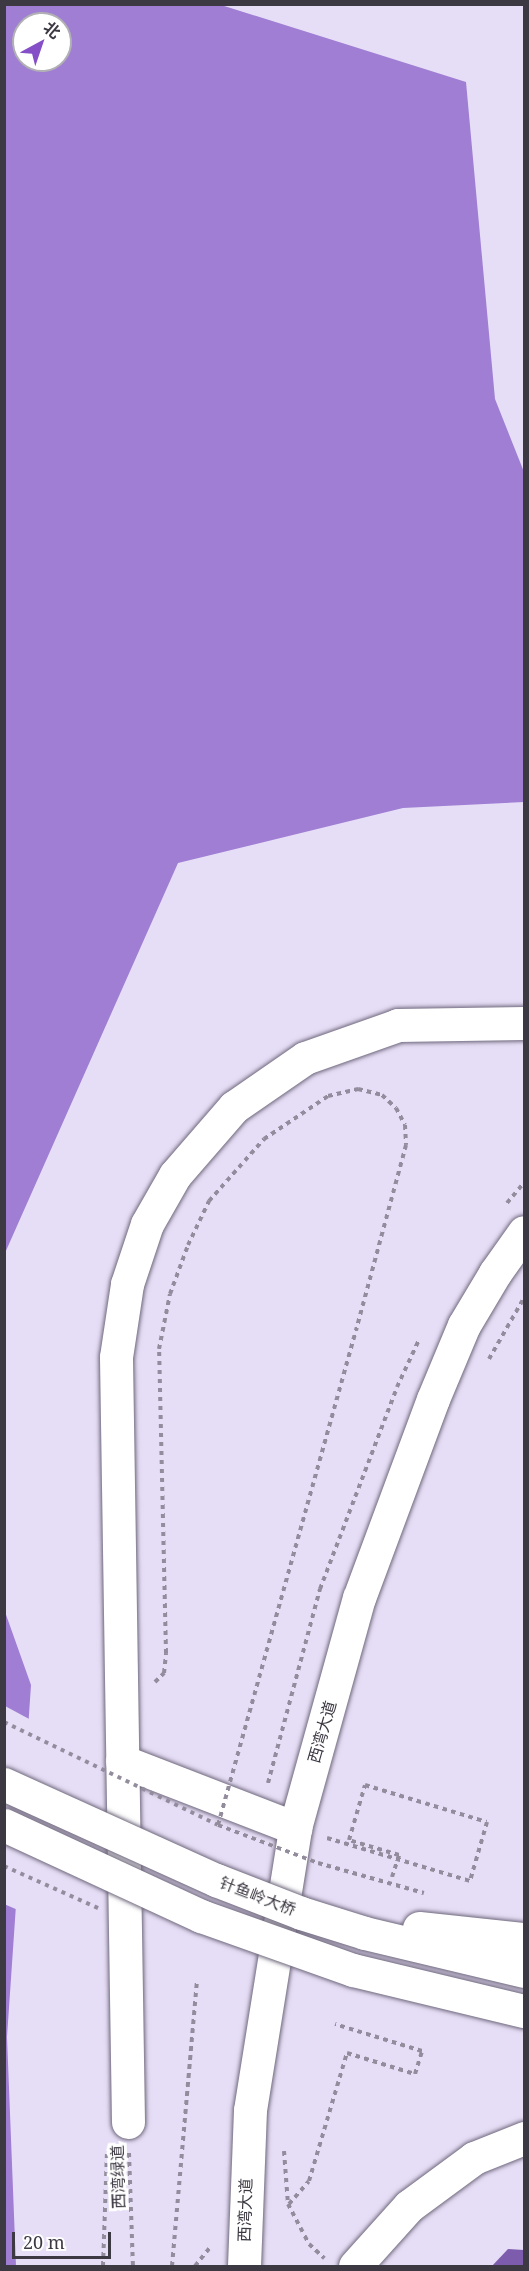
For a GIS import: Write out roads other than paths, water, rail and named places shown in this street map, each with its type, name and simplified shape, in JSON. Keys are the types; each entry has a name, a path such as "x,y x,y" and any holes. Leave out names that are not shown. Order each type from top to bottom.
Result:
{"main road":[{"path":"128,2122 116,1357 127,1284 147,1224 175,1175 234,1107 305,1058 398,1025 525,1023"},
{"name":"西湾大道","path":"244,2266 250,2110 359,1598 433,1399 464,1325 495,1273 525,1232"},
{"path":"122,1761 310,1833"},
{"name":"针鱼岭大桥","path":"4,1784 216,1880 301,1913 364,1933 525,1971"},
{"path":"4,1825 201,1916 353,1970 525,2011"},
{"path":"301,1913 525,1939"},
{"path":"340,2263 409,2206 474,2158 525,2138"}]}
